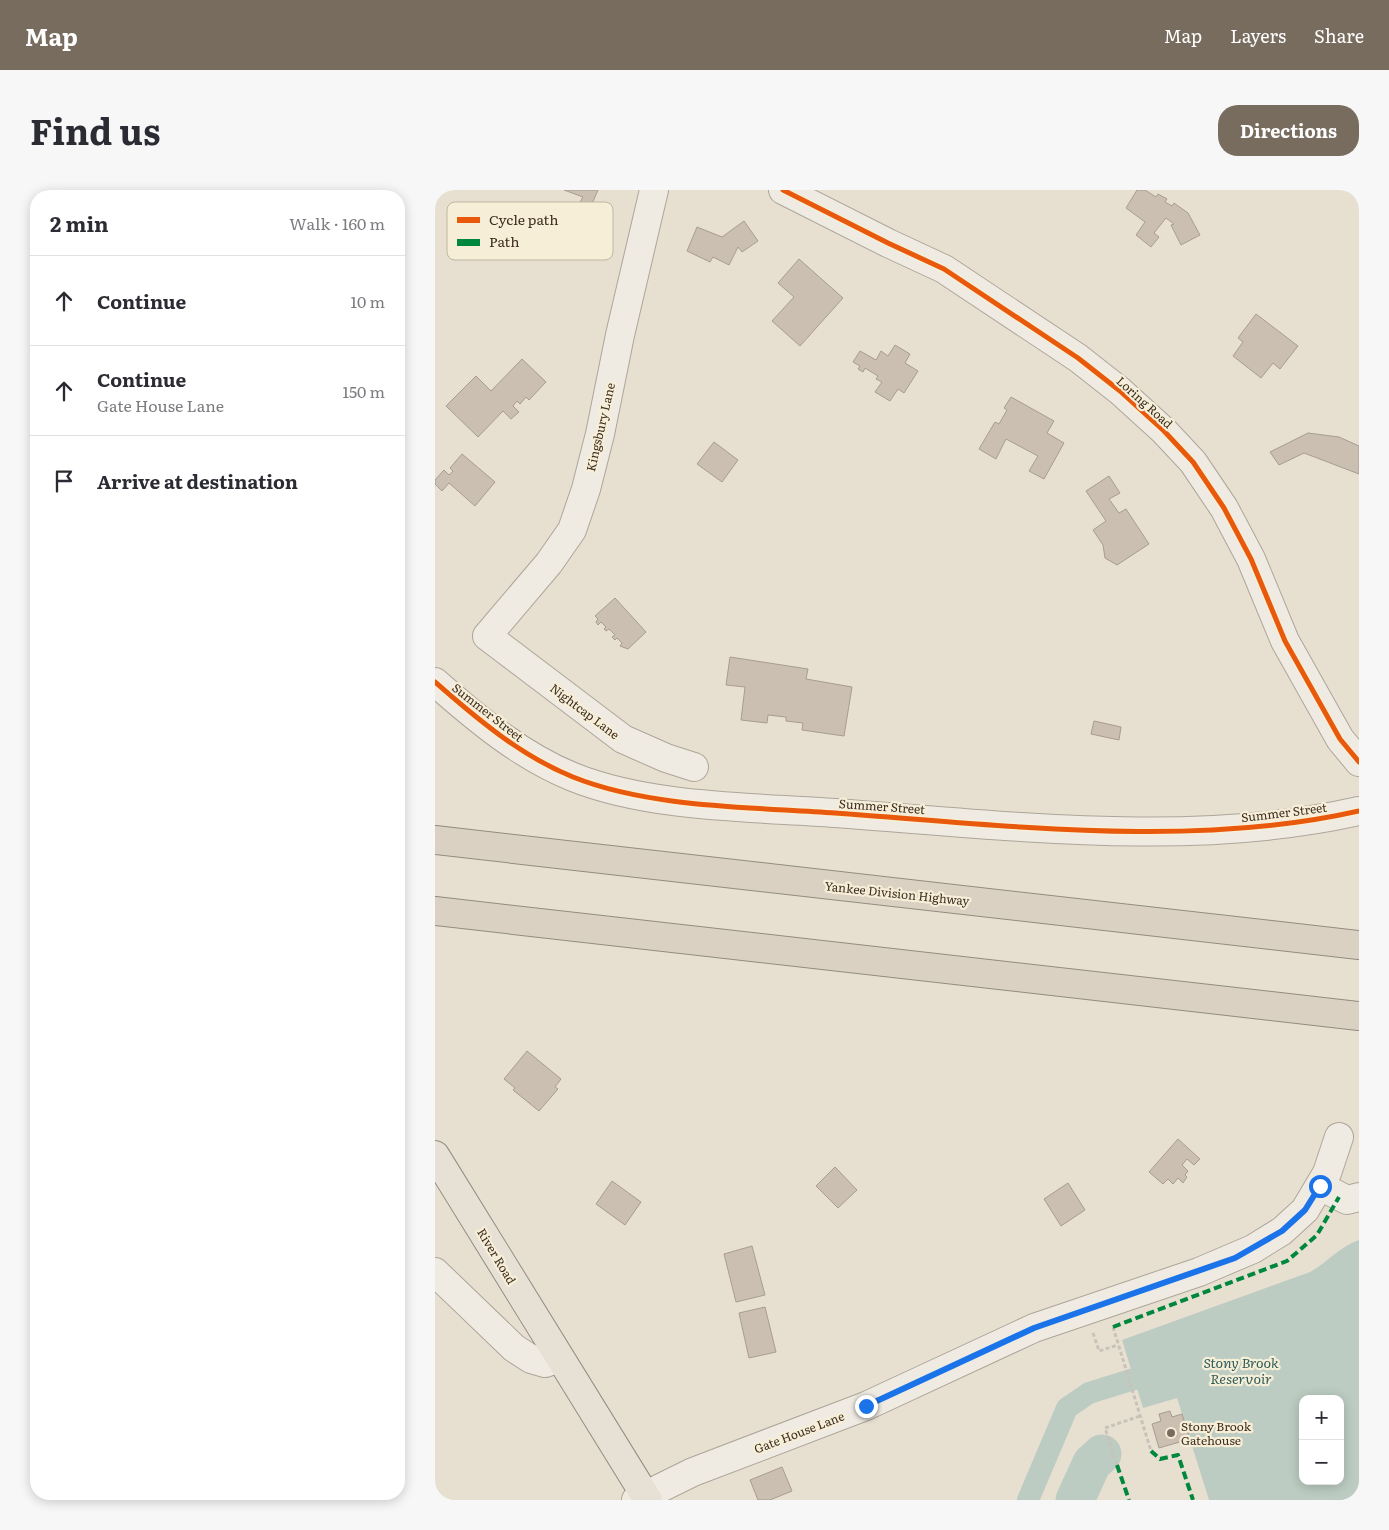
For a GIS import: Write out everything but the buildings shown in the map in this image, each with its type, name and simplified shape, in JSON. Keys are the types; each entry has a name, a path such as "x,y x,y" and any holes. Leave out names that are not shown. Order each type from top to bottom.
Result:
{"highway":[{"name":"Yankee Division Highway","path":"435,840 1359,945"},
{"path":"435,911 1359,1016"}],"main road":[{"name":"River Road","path":"435,1155 644,1498"}],"street":[{"name":"Kingsbury Lane","path":"487,636 549,563 572,530 586,489 600,434 619,335 654,190"},
{"name":"Loring Road","path":"783,190 887,243 944,268 1078,358 1120,391 1164,431 1193,462 1224,508 1251,559 1285,641 1340,739 1359,762"},
{"name":"Nightcap Lane","path":"487,636 623,739 666,758 694,767"},
{"name":"Summer Street","path":"435,682 502,738 546,765 574,778 645,796 709,804 1077,830 1224,830 1327,818 1359,811"},
{"name":"Gate House Lane","path":"644,1498 693,1472 866,1406 1034,1328 1235,1258 1282,1231 1305,1210 1320,1186 1339,1137"},
{"path":"1320,1186 1347,1200 1359,1198"},
{"path":"435,1272 523,1354 545,1363 559,1358"}],"path":[{"path":"1113,1327 1151,1451"},
{"path":"1103,1350 1119,1345"},
{"path":"1117,1465 1105,1428 1139,1414"}],"water":[{"name":"Stony Brook Reservoir","path":"1359,1240 1359,1500 1209,1500 1177,1398 1143,1408 1122,1340 1310,1272 1340,1250"},
{"path":"1069,1483 1084,1500 1061,1500"}],"waterway":[{"path":"1028,1500 1067,1408 1089,1393 1134,1379"},
{"path":"1075,1500 1092,1463 1102,1454"}],"marked path":[{"path":"1113,1327 1287,1261 1317,1235 1339,1197"},
{"path":"1151,1451 1160,1459 1178,1455 1193,1500"},
{"path":"1117,1465 1129,1500"}],"cycle path":[{"path":"783,190 944,269 1078,358 1120,391 1164,431 1193,462 1224,508 1251,559 1285,641 1340,739 1359,762"},
{"path":"435,682 500,736 554,768 573,777 603,787 635,795 668,800 736,807 1098,831 1231,829 1296,822 1359,811"}],"place":[{"name":"Stony Brook Gatehouse","path":"1171,1433"}],"route":[{"path":"866,1406 965,1358 1034,1328 1235,1258 1282,1231 1305,1210 1320,1186"}]}
